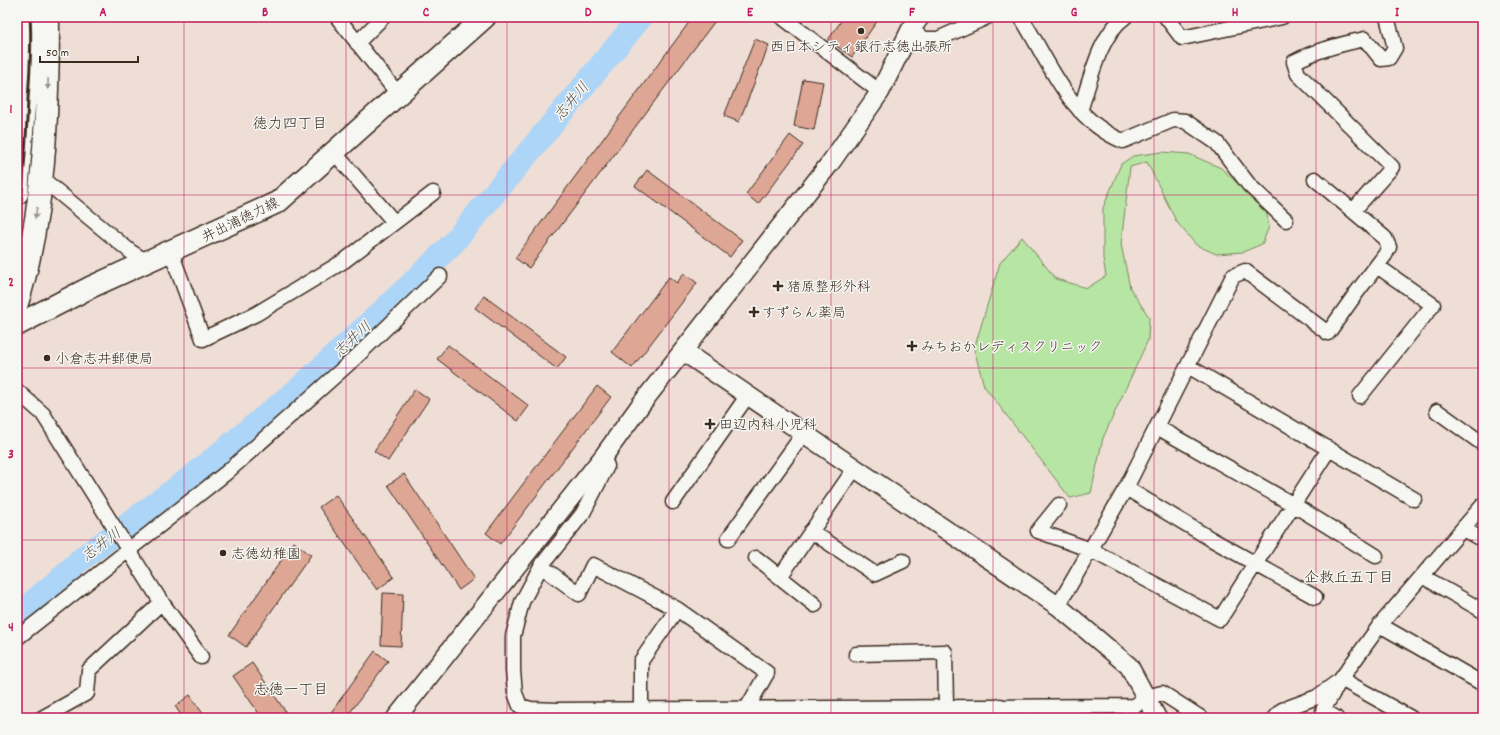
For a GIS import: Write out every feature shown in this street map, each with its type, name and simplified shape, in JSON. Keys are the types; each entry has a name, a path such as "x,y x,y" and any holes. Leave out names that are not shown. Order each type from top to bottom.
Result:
{"main road":[{"path":"17,193 28,58 28,17"},
{"path":"17,304 28,269 40,177 48,88 48,17"},
{"name":"井出浦徳力線","path":"17,325 46,309 278,202 485,17"}],"street":[{"path":"337,17 398,94"},
{"path":"357,43 383,17"},
{"path":"782,17 880,92"},
{"path":"1020,17 1068,98 1080,111 1110,136 1123,141 1173,120 1185,122 1217,143 1249,185 1286,220"},
{"path":"1080,111 1104,43 1111,31 1125,17"},
{"path":"1166,17 1182,38 1282,17"},
{"path":"1353,211 1392,167 1298,74 1294,62 1304,56 1336,45 1365,39 1381,59 1389,58 1395,48 1387,17"},
{"path":"915,23 923,39 938,39 982,18"},
{"path":"396,718 603,457 642,403 684,352 831,162 880,92 915,23"},
{"path":"334,152 394,222"},
{"path":"40,177 146,262"},
{"path":"1058,606 1126,488 1233,276 1245,271 1328,333 1377,266 1389,247 1385,238 1315,179"},
{"path":"170,252 204,339 256,314 344,261 433,193"},
{"path":"1360,396 1433,305 1377,266"},
{"path":"17,638 128,551 249,452 355,358 440,276"},
{"path":"684,352 1058,606 1129,666 1158,718"},
{"path":"1188,366 1414,499"},
{"path":"17,391 43,414 128,551 201,657"},
{"path":"674,502 748,395"},
{"path":"1437,411 1483,444"},
{"path":"1157,427 1294,505 1376,556"},
{"path":"728,539 804,433"},
{"path":"1059,505 1038,531 1091,550 1220,619 1329,450"},
{"path":"603,457 607,466 583,513 541,566 522,602 513,636 513,671 515,692 520,706 544,714 634,712 687,713 946,707 1000,712 1135,706 1146,697 1162,693 1201,718"},
{"path":"780,577 855,468"},
{"path":"1126,488 1256,565 1314,597"},
{"path":"1336,718 1320,714 1341,679 1380,625 1483,505"},
{"path":"1463,529 1483,540"},
{"path":"811,531 876,574 903,561"},
{"path":"756,558 815,605"},
{"path":"541,566 580,594 593,565 677,609 767,673 741,711"},
{"path":"1422,576 1483,611"},
{"path":"42,718 87,693 89,670 162,602"},
{"path":"634,712 642,661 677,609"},
{"path":"1380,625 1483,684"},
{"path":"856,654 945,652 946,707"},
{"path":"1274,718 1282,710 1317,697 1341,679"},
{"path":"1341,679 1412,718"}],"green space":[{"path":"1162,152 1189,154 1221,168 1266,210 1269,227 1262,244 1243,252 1216,254 1196,245 1176,221 1147,162 1130,167 1121,244 1130,288 1149,317 1148,340 1103,438 1091,493 1070,498 984,386 974,349 1000,263 1022,237 1056,279 1087,288 1106,276 1103,258 1103,208 1121,164 1133,156"},
{"path":"1483,512 1483,537 1470,529"}],"building":[{"path":"693,17 718,17 529,268 515,258"},
{"path":"844,17 880,17 852,57 828,40"},
{"path":"755,39 769,45 739,122 724,116"},
{"path":"803,79 823,82 814,130 794,126"},
{"path":"790,135 803,145 758,204 746,194"},
{"path":"647,170 742,240 730,257 635,186"},
{"path":"684,273 697,283 632,368 612,352 669,277 677,283"},
{"path":"484,296 566,357 557,369 475,308"},
{"path":"448,345 529,406 518,421 437,359"},
{"path":"597,386 611,397 500,544 486,533"},
{"path":"415,389 429,399 388,461 374,451"},
{"path":"404,474 474,579 459,590 388,485"},
{"path":"336,495 394,577 377,590 319,507"},
{"path":"294,542 311,555 246,647 229,635"},
{"path":"383,593 403,594 401,646 381,645"},
{"path":"375,651 388,661 346,718 327,718"},
{"path":"252,663 290,718 262,718 233,676"},
{"path":"190,695 206,718 183,718 175,706"}],"waterway":[{"name":"志井川","path":"17,615 65,575 80,560 190,478 302,386 407,288 453,243 641,17"}],"railway":[{"path":"17,236 23,185 31,37 30,17"}],"place":[{"name":"西日本シティ銀行志徳出張所","path":"861,31"},
{"name":"猪原整形外科","path":"778,286"},
{"name":"すずらん薬局","path":"754,312"},
{"name":"みちおかレディスクリニック","path":"912,346"},
{"name":"小倉志井郵便局","path":"47,358"},
{"name":"田辺内科小児科","path":"710,424"},
{"name":"志徳幼稚園","path":"223,553"}],"district":[{"name":"徳力四丁目","path":"290,123"},
{"name":"企救丘五丁目","path":"1349,577"},
{"name":"志徳一丁目","path":"291,689"}]}
